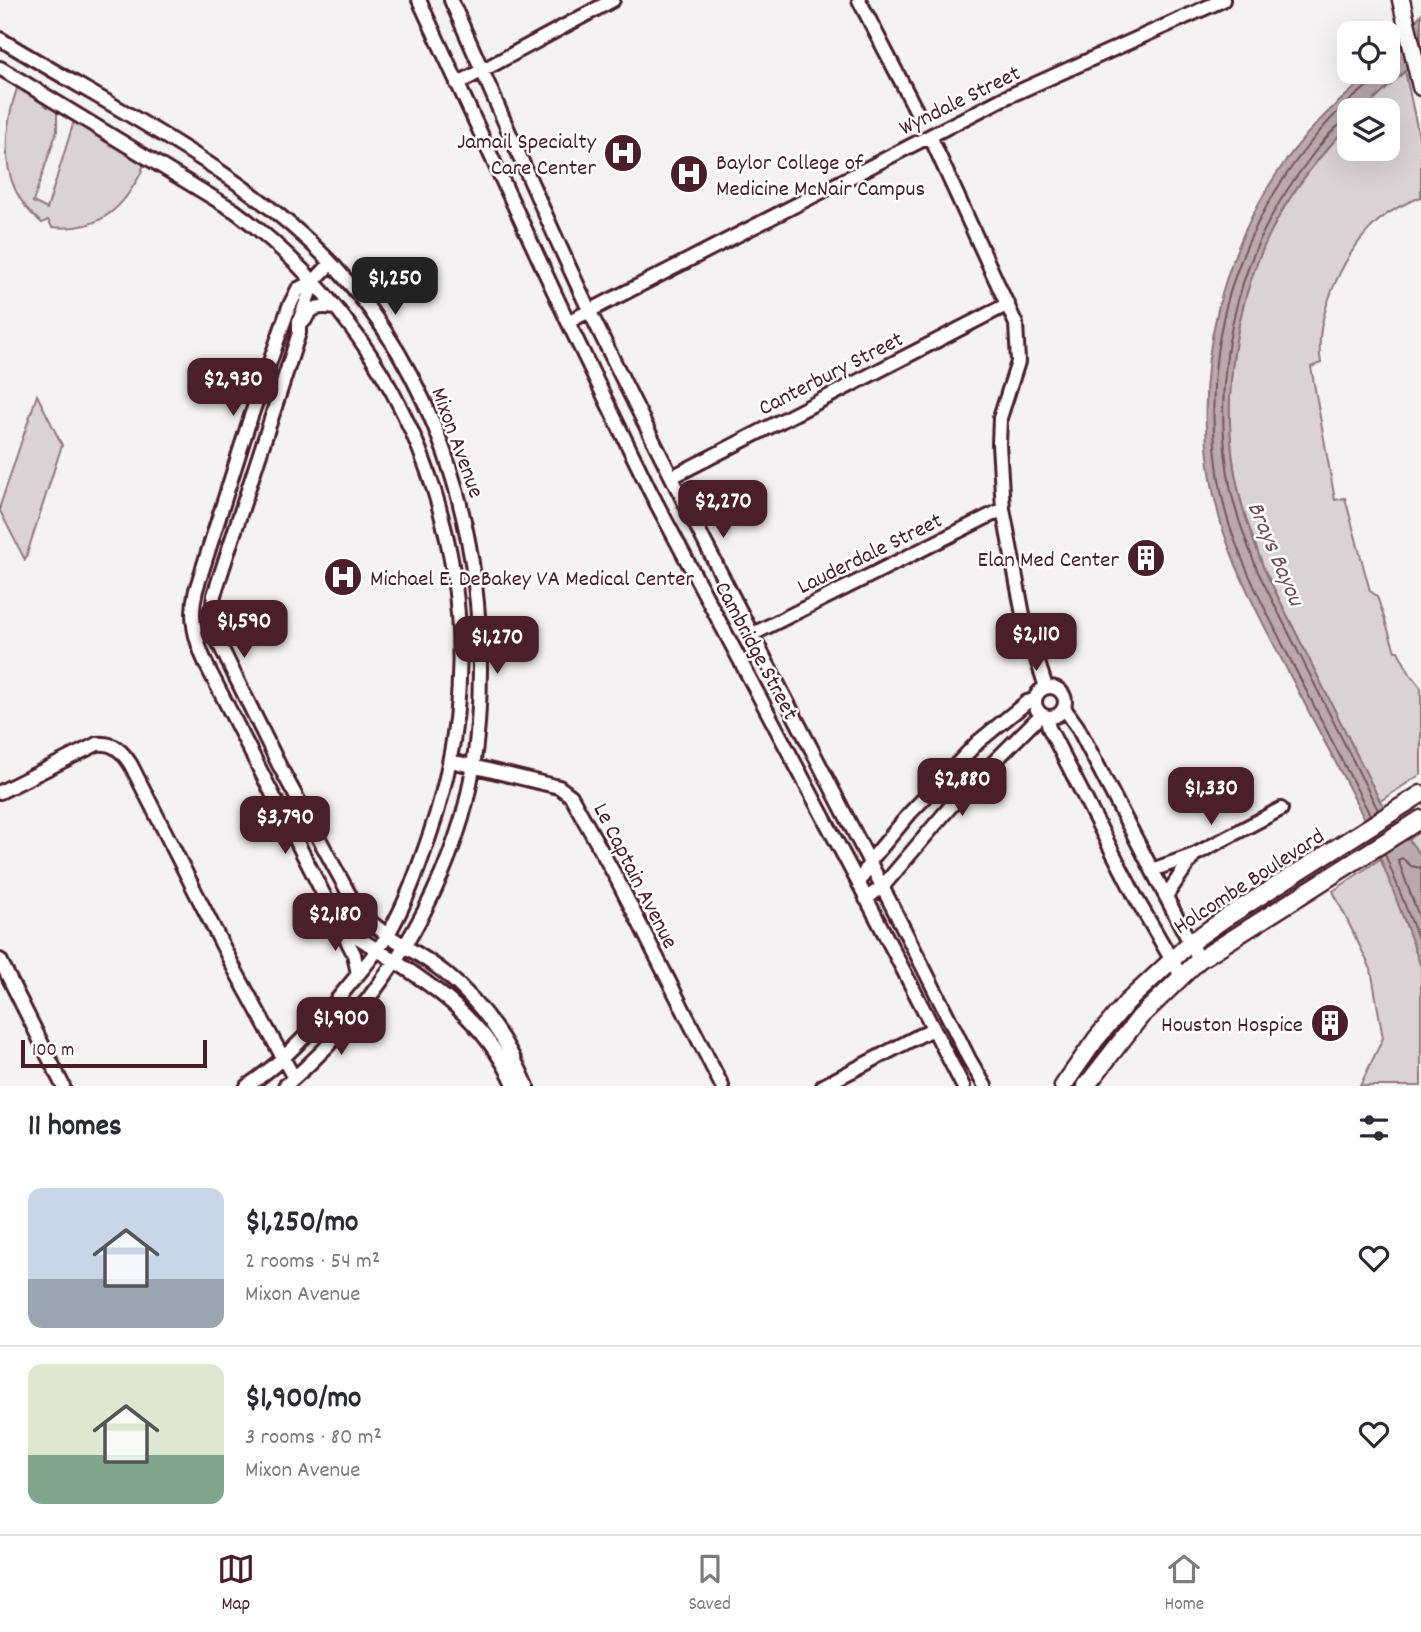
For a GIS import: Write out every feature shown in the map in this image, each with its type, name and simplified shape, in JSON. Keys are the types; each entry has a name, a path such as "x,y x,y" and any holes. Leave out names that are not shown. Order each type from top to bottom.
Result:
{"main road":[{"path":"1401,0 1421,87"},
{"name":"Holcombe Boulevard","path":"1063,1086 1096,1039 1127,1002 1190,943 1421,794"},
{"name":"Holcombe Boulevard","path":"1086,1086 1140,1017 1199,960 1421,819"}],"street":[{"name":"Cambridge Street","path":"419,0 651,494 859,884 963,1086"},
{"name":"Cambridge Street","path":"451,0 590,312 671,477 870,860 968,1059 985,1086"},
{"path":"457,84 613,0"},
{"path":"859,0 916,112"},
{"name":"Wyndale Street","path":"568,322 1002,99 1223,0"},
{"name":"Mixon Avenue","path":"0,39 142,122 226,175 300,234 331,263 360,296 388,337 422,397 455,479 474,564 480,633 480,711 474,766 461,820 433,894 393,961 352,1020 327,1048 289,1082"},
{"name":"Mixon Avenue","path":"0,68 235,211 259,229 314,281 372,357 396,400 422,455 441,510 453,568 459,626 459,686 451,761 415,878 388,934 358,974 323,1017 282,1059 247,1086"},
{"path":"930,136 1016,324 1018,362 1000,418 1003,509 1024,620 1046,687"},
{"path":"331,263 314,281 298,289 289,307 249,422 192,606 198,647 354,954 358,974"},
{"path":"299,333 299,321 314,281"},
{"name":"Canterbury Street","path":"671,477 1009,304"},
{"path":"337,308 321,307 310,310 299,333 219,582 212,615 216,641 355,905 369,921 445,973 486,1013 501,1034 527,1086"},
{"name":"Lauderdale Street","path":"753,634 1003,509"},
{"path":"1181,976 1136,898 1044,716 1036,708 1034,700 1038,692 1046,687 1055,687 1063,694 1064,708 1071,716 1199,960"},
{"path":"859,884 870,860 911,812 978,742 1027,702 1034,700"},
{"path":"866,899 883,886 956,800 1044,716 1056,715 1064,708"},
{"path":"0,792 89,747 104,743 117,748 131,765 282,1059 289,1082"},
{"name":"Le Captain Avenue","path":"451,761 559,787 575,800 722,1086"},
{"path":"262,772 279,765"},
{"path":"1152,870 1194,855 1281,809"},
{"path":"1166,896 1194,855"},
{"path":"339,925 460,1008 499,1055 515,1086"},
{"path":"0,960 64,1086"},
{"path":"824,1086 932,1029"}],"shaded area":[{"path":"1405,71 1421,146 1421,197 1398,207 1378,221 1365,234 1343,267 1334,286 1322,326 1321,363 1311,367 1335,500 1345,498 1370,591 1377,596 1395,651 1398,651 1421,688 1421,774 1380,801 1264,569 1241,503 1230,424 1234,352 1241,317 1250,282 1278,218 1310,169 1337,138 1337,161 1400,161 1400,98 1377,98 1391,84 1400,84 1400,76"},
{"path":"18,85 57,106 57,131 33,202 47,209 74,121 78,119 144,158 137,180 125,198 108,215 88,224 65,228 52,227 48,220 42,223 28,210 11,179 8,162 8,125"},
{"path":"37,395 62,445 25,560 0,511 0,506"},
{"path":"1421,831 1421,1086 1360,1086 1383,1038 1371,969 1333,891"}],"water":[{"path":"1421,14 1421,51 1400,76 1400,41"},
{"path":"1359,84 1391,84 1377,98 1343,98"},
{"path":"1337,104 1337,139 1293,193 1263,249 1250,282 1234,352 1230,424 1233,459 1247,522 1264,569 1380,801 1421,856 1421,967 1364,819 1240,575 1223,530 1210,476 1206,420 1208,363 1218,308 1235,254 1259,203 1289,156"}],"place":[{"name":"Jamail Specialty Care Center","path":"623,153"},
{"name":"Baylor College of Medicine McNair Campus","path":"689,174"},
{"name":"Elan Med Center","path":"1146,558"},
{"name":"Michael E. DeBakey VA Medical Center","path":"343,577"},
{"name":"Houston Hospice","path":"1330,1023"}],"water label":[{"name":"Brays Bayou","path":"1277,553"}]}
